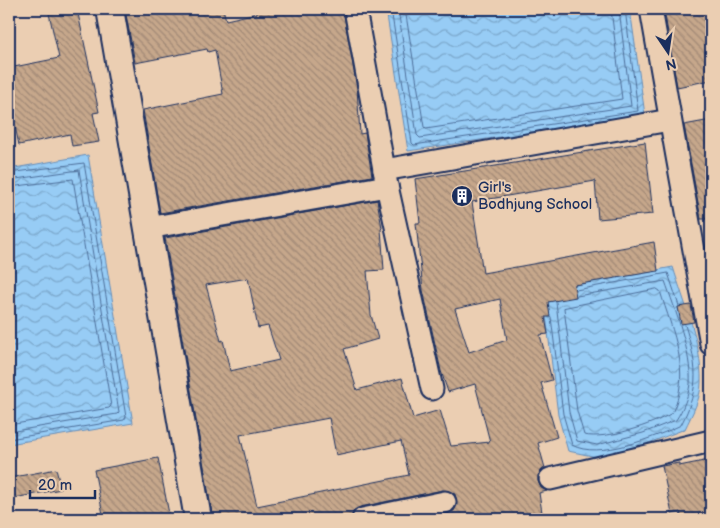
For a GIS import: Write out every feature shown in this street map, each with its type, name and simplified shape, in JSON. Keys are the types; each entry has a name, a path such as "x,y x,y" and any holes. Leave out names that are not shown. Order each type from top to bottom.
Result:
{"street":[{"path":"110,9 198,519"},
{"path":"355,9 385,178 432,389"},
{"path":"651,9 711,344"},
{"path":"148,228 670,120"},
{"path":"550,479 711,441"},
{"path":"363,519 445,502"}],"water":[{"path":"386,9 630,9 645,115 408,151"},
{"path":"88,155 133,423 9,444 9,169"},
{"path":"673,267 692,324 701,368 701,382 696,406 685,429 646,444 597,457 568,451 558,415 543,291"}],"building":[{"path":"48,9 77,9 99,112 93,113 99,142 72,146 70,134 19,145 9,98 9,68 59,58"},
{"path":"125,9 223,9 226,20 257,13 257,9 343,9 357,88 360,134 365,133 372,176 160,213 143,110 223,94 215,50 208,52 207,49 135,63"},
{"path":"664,9 711,9 711,80 677,87"},
{"path":"711,120 711,219 701,219 684,125"},
{"path":"645,142 653,214 598,219 595,181 472,202 483,273 654,242 658,271 574,285 576,297 548,302 550,317 545,317 548,334 540,335 552,380 541,383 557,437 538,443 545,468 538,475 538,481 541,488 547,491 539,493 543,519 423,519 454,511 457,505 455,494 443,490 360,507 354,510 351,519 213,519 165,238 377,200 382,228 384,270 367,271 371,315 378,339 344,349 357,390 402,378 413,418 440,410 451,446 490,442 475,384 448,392 441,371 423,290 416,223 420,223 415,179","holes":["248,278 258,328 268,326 279,360 230,371 223,340 221,341 206,285","500,299 507,340 469,352 455,309","329,418 336,455 401,441 409,475 257,506 240,435"]},
{"path":"691,305 694,322 681,324 678,307"},
{"path":"158,458 170,519 104,519 94,470"},
{"path":"709,460 711,519 682,519 680,512 672,514 662,466 679,463 679,466"},
{"path":"56,469 61,489 9,499 9,478"}],"place":[{"name":"Girl's Bodhjung School","path":"462,196"}]}
